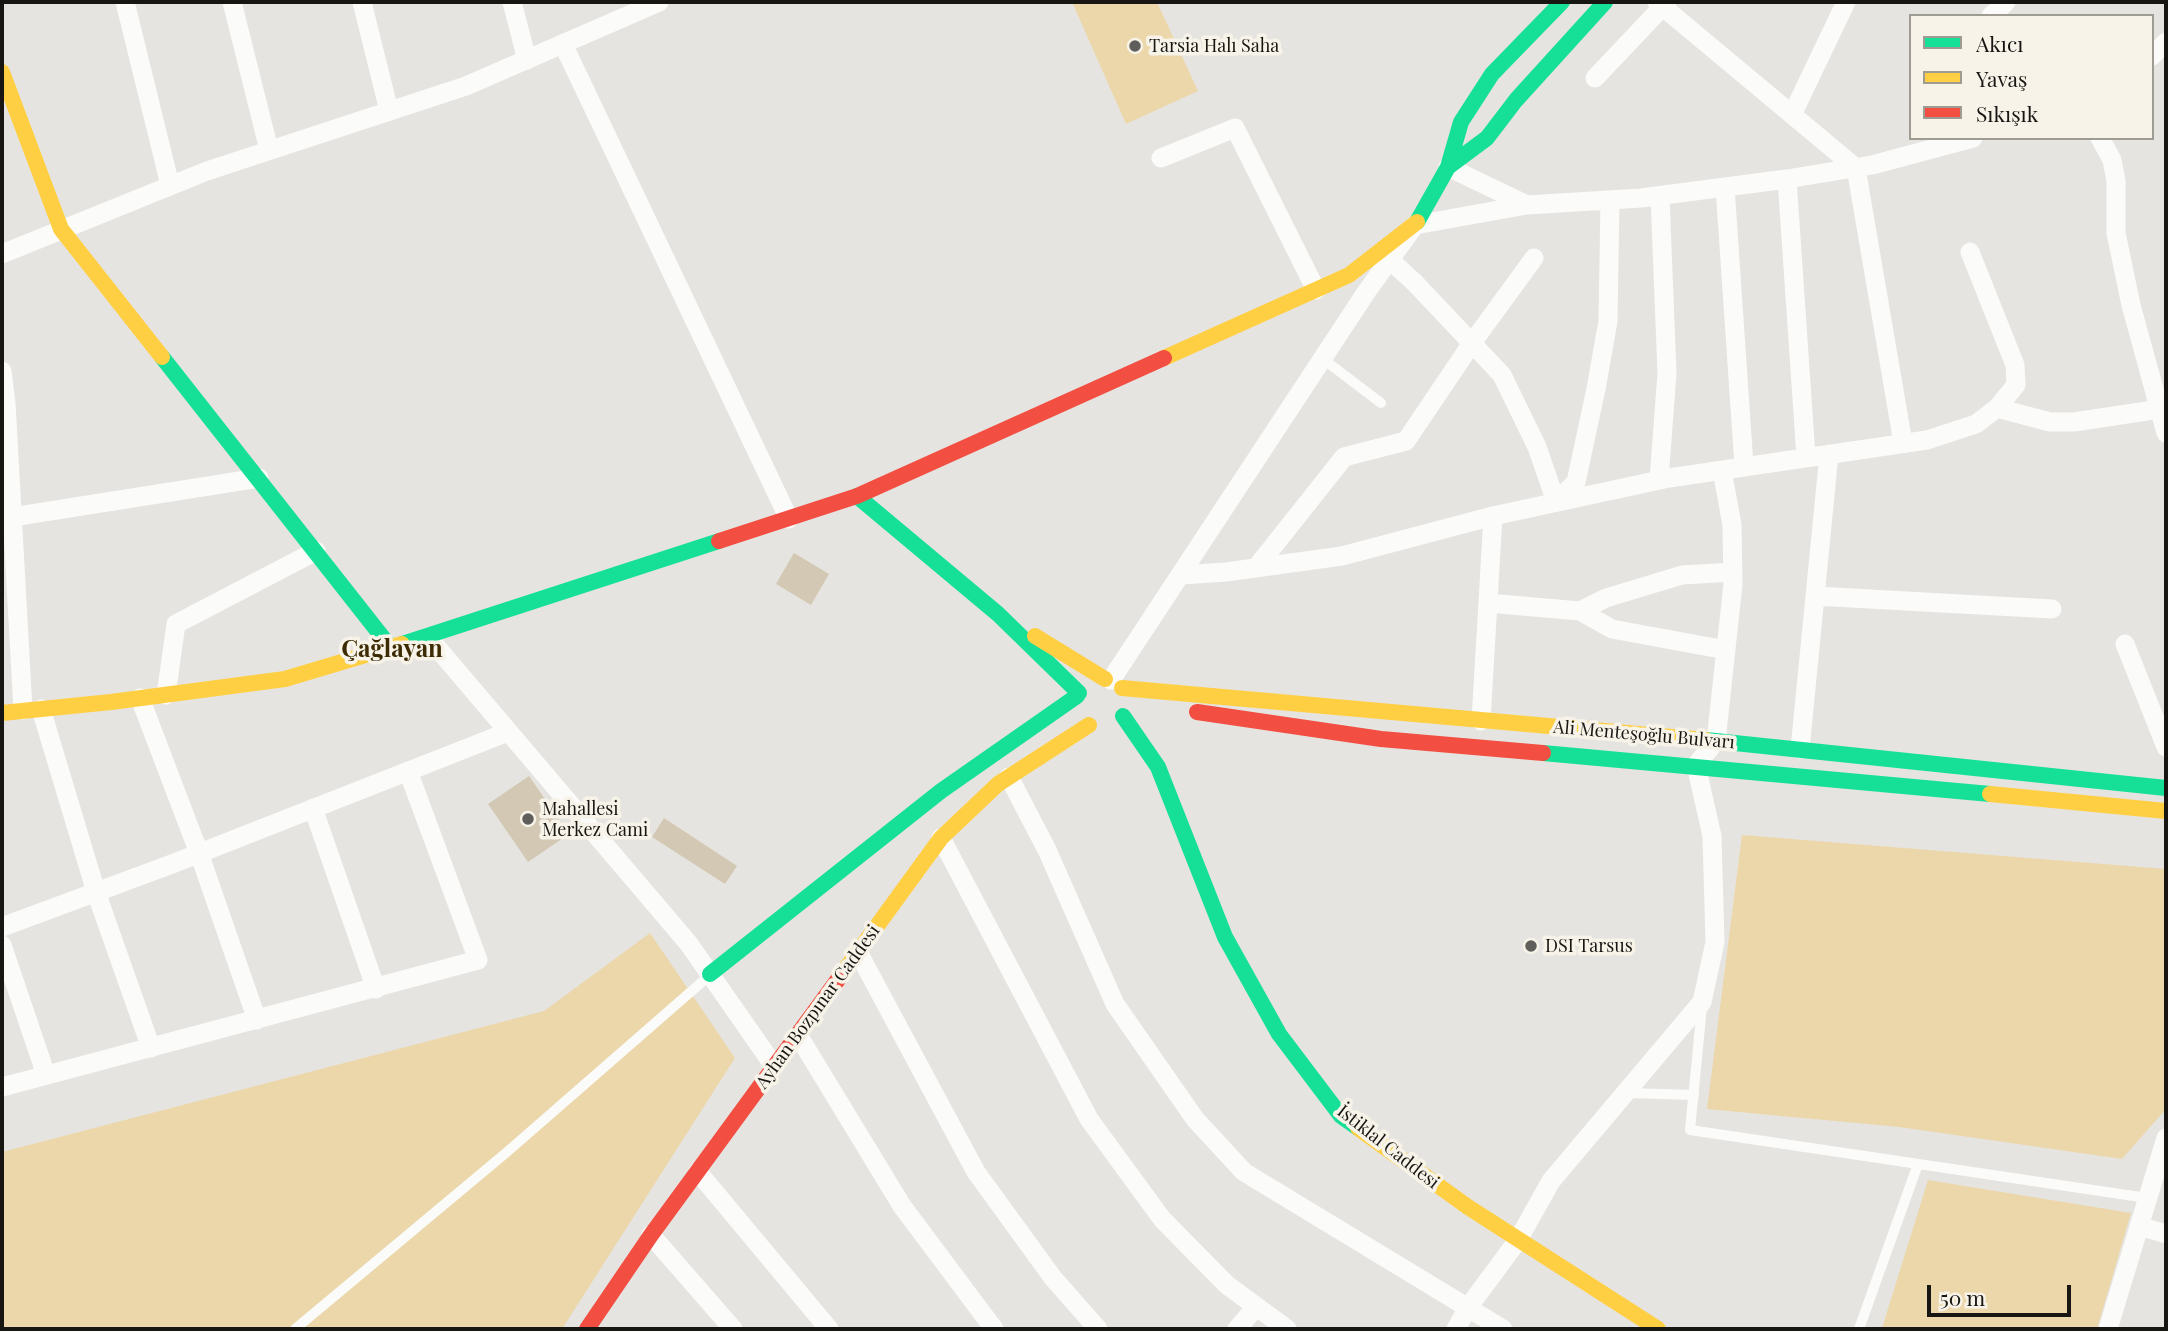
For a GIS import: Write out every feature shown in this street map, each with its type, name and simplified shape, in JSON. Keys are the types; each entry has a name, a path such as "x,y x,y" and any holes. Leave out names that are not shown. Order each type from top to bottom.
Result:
{"street":[{"path":"125,2 170,185"},
{"path":"232,2 269,150"},
{"path":"362,2 389,111"},
{"path":"512,2 527,60"},
{"path":"2,254 170,185 466,86 563,44 622,9 659,2"},
{"path":"1448,167 1486,138 1516,100 1605,2"},
{"path":"1792,115 1846,2"},
{"path":"1993,14 2006,2"},
{"path":"1595,78 1662,3 1856,168 1903,443"},
{"path":"857,496 998,614 1078,695 1078,711 1089,724 1107,727 1114,725 1117,693 1181,575 1415,225 1448,167 1461,122 1492,74 1555,4"},
{"path":"563,44 789,519"},
{"path":"2,72 61,229 391,648"},
{"path":"1161,158 1235,128 1316,290"},
{"path":"2101,140 2112,160 2116,181 2116,233 2131,305 2159,373 2160,409 2166,433"},
{"path":"2,713 285,680 428,637 857,496 1349,275 1415,225 1527,205 1660,196 1787,179 1856,168 1947,142"},
{"path":"1448,167 1527,205"},
{"path":"1787,179 1806,457"},
{"path":"1726,187 1744,466"},
{"path":"1659,480 1667,373 1660,196"},
{"path":"1556,502 1576,482 1599,376 1608,321 1610,200"},
{"path":"1181,575 1342,556 1493,516 1659,480 1927,440 1976,424 1997,408 2016,384 2015,365 1970,252"},
{"path":"1256,568 1344,457 1406,441 1534,258"},
{"path":"1390,260 1502,375 1537,447 1556,502"},
{"path":"2,371 12,517 32,710 151,1048"},
{"path":"1997,408 2050,422 2074,422 2160,409"},
{"path":"1801,749 1829,454"},
{"path":"1456,1329 1467,1309 1518,1240 1551,1181 1628,1093 1702,1002 1716,942 1712,836 1696,765 1716,741 1733,572 1732,525 1722,470"},
{"path":"12,517 259,478"},
{"path":"1481,721 1493,516"},
{"path":"166,695 176,624 316,551"},
{"path":"1580,611 1606,598 1682,575 1733,572"},
{"path":"1815,596 2052,609"},
{"path":"1488,603 1580,611 1612,629 1726,650"},
{"path":"998,614 1117,693"},
{"path":"428,637 689,944 774,1066"},
{"path":"2125,644 2166,747"},
{"path":"710,974 952,783 1078,695 1087,683 1117,693"},
{"name":"Ali Menteşoğlu Bulvarı","path":"1117,693 1716,741 2166,788"},
{"name":"Ali Menteşoğlu Bulvarı","path":"1117,693 1381,739 1696,765 2166,811"},
{"name":"İstiklal Caddesi","path":"1117,693 1158,767 1224,937 1279,1034 1341,1116 1468,1207 1658,1329"},
{"path":"140,698 199,853 257,1020"},
{"name":"Ayhan Bozpınar Caddesi","path":"587,1329 652,1235 941,838 998,784 1089,724"},
{"path":"2,927 508,732"},
{"path":"2,1087 478,960 408,771"},
{"path":"1009,777 1047,850 1115,1004 1195,1119 1244,1172 1503,1329"},
{"path":"952,783 941,838 1089,1119 1162,1219 1227,1285 1287,1329"},
{"path":"313,808 376,989"},
{"path":"2,945 46,1075"},
{"path":"858,953 976,1172 1053,1278 1097,1329"},
{"path":"797,1035 902,1206 994,1329"},
{"path":"2108,1329 2166,1138"},
{"path":"698,1172 829,1329"},
{"path":"2139,1226 2166,1234"},
{"path":"652,1235 733,1329"},
{"path":"1237,1329 1256,1307"}],"lane":[{"path":"1323,359 1381,402"},
{"path":"295,1329 507,1152 710,974"},
{"path":"1702,1002 1690,1130 2147,1198"},
{"path":"1628,1093 1693,1095"},
{"path":"1859,1329 1918,1164"}],"shaded area":[{"name":"Tarsia Halı Saha","path":"1072,2 1157,2 1198,91 1126,124"},
{"path":"1742,835 2166,869 2166,1109 2122,1159 1899,1127 1707,1109"},
{"path":"650,933 735,1058 562,1329 2,1329 2,1152 544,1011"},
{"path":"1928,1180 2131,1213 2097,1329 1882,1328"}],"building":[{"path":"794,553 829,574 811,605 776,584"},
{"name":"Mahallesi Merkez Cami","path":"529,776 569,834 528,862 488,804"},
{"path":"664,818 737,866 725,884 652,837"}],"traffic: fast":[{"path":"1448,167 1461,122 1492,74 1562,2"},
{"path":"1417,222 1448,167 1487,138 1516,100 1605,2"},
{"path":"162,357 391,648"},
{"path":"857,496 998,614 1079,693"},
{"path":"402,644 719,541"},
{"path":"710,974 941,791 1077,696"},
{"path":"1123,716 1158,767 1225,937 1279,1034 1341,1116 1358,1128"},
{"path":"1706,740 2166,788"},
{"path":"1543,753 1990,794"}],"traffic: slow":[{"path":"2,72 61,229 162,357"},
{"path":"1164,358 1349,275 1417,222"},
{"path":"1035,636 1105,679"},
{"path":"2,713 285,679 402,644"},
{"path":"1122,688 1706,740"},
{"path":"842,974 941,838 998,784 1089,725"},
{"path":"1990,794 2166,811"},
{"path":"1358,1128 1468,1207 1658,1329"}],"traffic: jam":[{"path":"719,541 857,496 1164,358"},
{"path":"1197,712 1381,739 1543,753"},
{"path":"587,1329 651,1235 842,974"}],"place":[{"name":"Tarsia Halı Saha","path":"1135,46"},
{"name":"Mahallesi Merkez Cami","path":"528,819"},
{"name":"DSI Tarsus","path":"1531,946"}],"district":[{"name":"Çağlayan","path":"392,650"}]}
